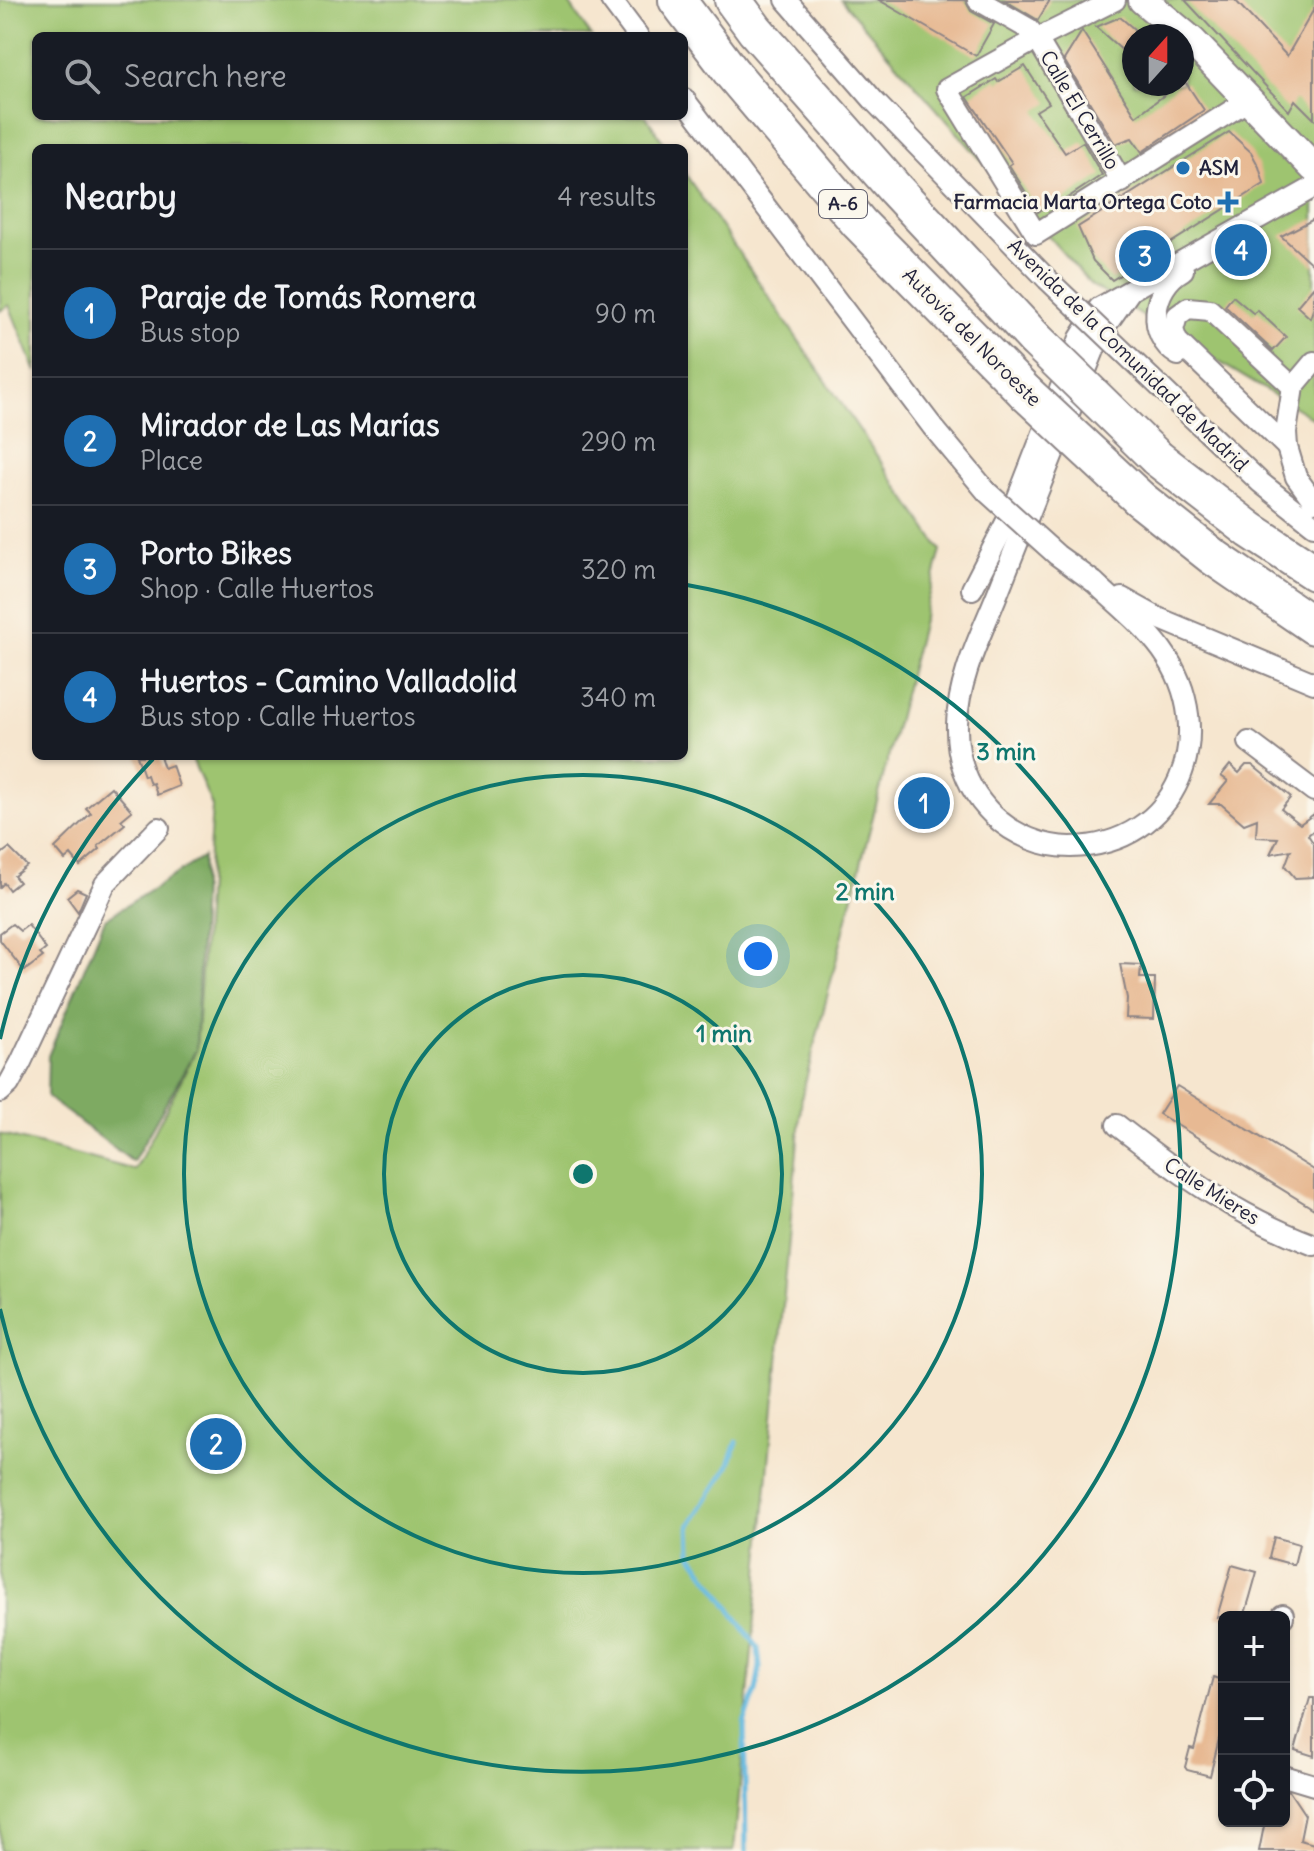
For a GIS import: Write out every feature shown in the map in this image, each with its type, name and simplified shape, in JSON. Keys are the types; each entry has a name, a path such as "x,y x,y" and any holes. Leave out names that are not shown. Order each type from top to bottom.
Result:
{"highway":[{"name":"Autovía del Noroeste","path":"677,0 732,73 859,223 1026,393 1140,499 1212,556 1314,626"},
{"name":"A-6","path":"733,0 755,30 895,189 1035,339 1157,458 1250,530 1314,572"}],"street":[{"path":"611,0 635,32"},
{"name":"Avenida de la Comunidad de Madrid","path":"786,0 875,102 1047,279 1261,483 1314,525"},
{"path":"978,0 1029,29 1037,39"},
{"path":"1134,0 1037,39 947,89 1036,234 1239,106"},
{"path":"1134,0 1155,24"},
{"path":"1134,0 1192,41 1314,168"},
{"name":"Calle El Cerrillo","path":"1037,39 1122,182"},
{"path":"972,589 1015,505 1080,338 1099,308 1314,187 1194,60"},
{"path":"688,104 932,426 987,492 1048,547 1094,582 1142,627 1163,651 1179,679 1190,715 1190,740 1181,776 1164,804 1133,831 1105,843 1059,847 1018,834 984,807 964,774 957,744 957,722 965,676 1016,542 1094,350 1104,328 1130,291"},
{"path":"1194,360 1175,354 1164,342 1156,328 1156,312 1158,301 1176,274 1204,258 1212,245"},
{"path":"1287,447 1177,341 1173,330 1177,316 1188,308 1210,310 1293,387"},
{"path":"1314,362 1293,387 1287,447 1296,477 1314,502"},
{"path":"1094,582 1158,618 1314,683"},
{"path":"1249,742 1314,791"},
{"path":"0,1092 9,1084 21,1062 105,884 159,828"},
{"name":"Calle Mieres","path":"1117,1125 1183,1177 1273,1229 1314,1245"},
{"path":"1290,1778 1314,1785"}],"green space":[{"path":"0,0 567,0 588,32 32,32 32,120 649,120 664,144 32,144 32,362 9,305 0,311"},
{"path":"841,0 1314,0 1314,419 1091,285"},
{"path":"688,178 941,550 802,1095 734,1851 0,1851 0,1134 135,1170 196,1051 212,806 193,760 688,760"},
{"path":"203,857 196,1050 133,1162 47,1097 48,1056 105,919"}],"building":[{"path":"879,0 965,0 971,11 994,24 976,56"},
{"path":"1004,0 1050,0 1038,20"},
{"path":"1185,0 1235,0 1287,56 1314,9 1314,119 1295,100 1289,111"},
{"path":"1120,17 1128,24 1122,24 1122,50 1096,27"},
{"path":"1082,31 1136,116 1163,96 1194,95 1204,110 1142,152 1132,138 1115,144 1064,60"},
{"path":"1025,66 1049,103 1036,111 1065,153 1083,142 1102,175 1058,204 1056,200 1038,212 1009,165 1012,163 967,97"},
{"path":"1229,132 1251,152 1264,184 1112,280 1093,261 1078,227"},
{"path":"1314,219 1314,266 1281,236"},
{"path":"1314,286 1314,307 1310,318 1297,306"},
{"path":"1233,296 1254,314 1257,310 1286,337 1273,351 1225,306"},
{"path":"138,760 161,760 164,768 172,765 179,786 157,795 153,783 150,784 147,775 144,776"},
{"path":"1230,765 1239,773 1246,765 1252,765 1291,797 1281,809 1300,824 1314,814 1314,830 1308,835 1314,844 1314,877 1295,878 1285,866 1291,850 1270,854 1278,838 1256,837 1257,819 1244,824 1221,804 1209,804 1228,781 1221,776"},
{"path":"111,787 132,811 121,820 125,824 80,866 71,855 65,860 55,848 91,813 86,808"},
{"path":"9,848 27,866 14,876 19,882 9,890 4,883 0,887 0,855"},
{"path":"77,889 86,893 78,912 67,897"},
{"path":"12,924 20,931 28,925 46,949 40,954 43,957 24,971 0,940 0,933"},
{"path":"1120,964 1141,965 1140,978 1155,978 1154,1019 1126,1018 1127,998"},
{"path":"1177,1086 1314,1170 1314,1209 1159,1114"},
{"path":"1274,1537 1299,1544 1294,1565 1269,1558"},
{"path":"1232,1565 1257,1572 1246,1611 1219,1611"},
{"path":"1213,1677 1218,1679 1218,1743 1210,1776 1185,1767 1190,1748 1194,1749"},
{"path":"1310,1698 1314,1698 1314,1756 1295,1750"},
{"path":"1290,1792 1305,1815 1300,1840 1314,1844 1314,1851 1259,1851 1264,1827 1290,1827"}],"waterway":[{"path":"737,1442 728,1467 690,1525 691,1554 758,1648 760,1667 756,1691 744,1723 746,1851"}],"place":[{"name":"ASM","path":"1183,168"},
{"name":"Farmacia Marta Ortega Coto","path":"1228,202"},
{"name":"Huertos - Camino Valladolid","path":"1241,250"},
{"name":"Porto Bikes","path":"1145,256"},
{"name":"Paraje de Tomás Romera","path":"924,803"},
{"name":"Mirador de Las Marías","path":"216,1444"}]}
